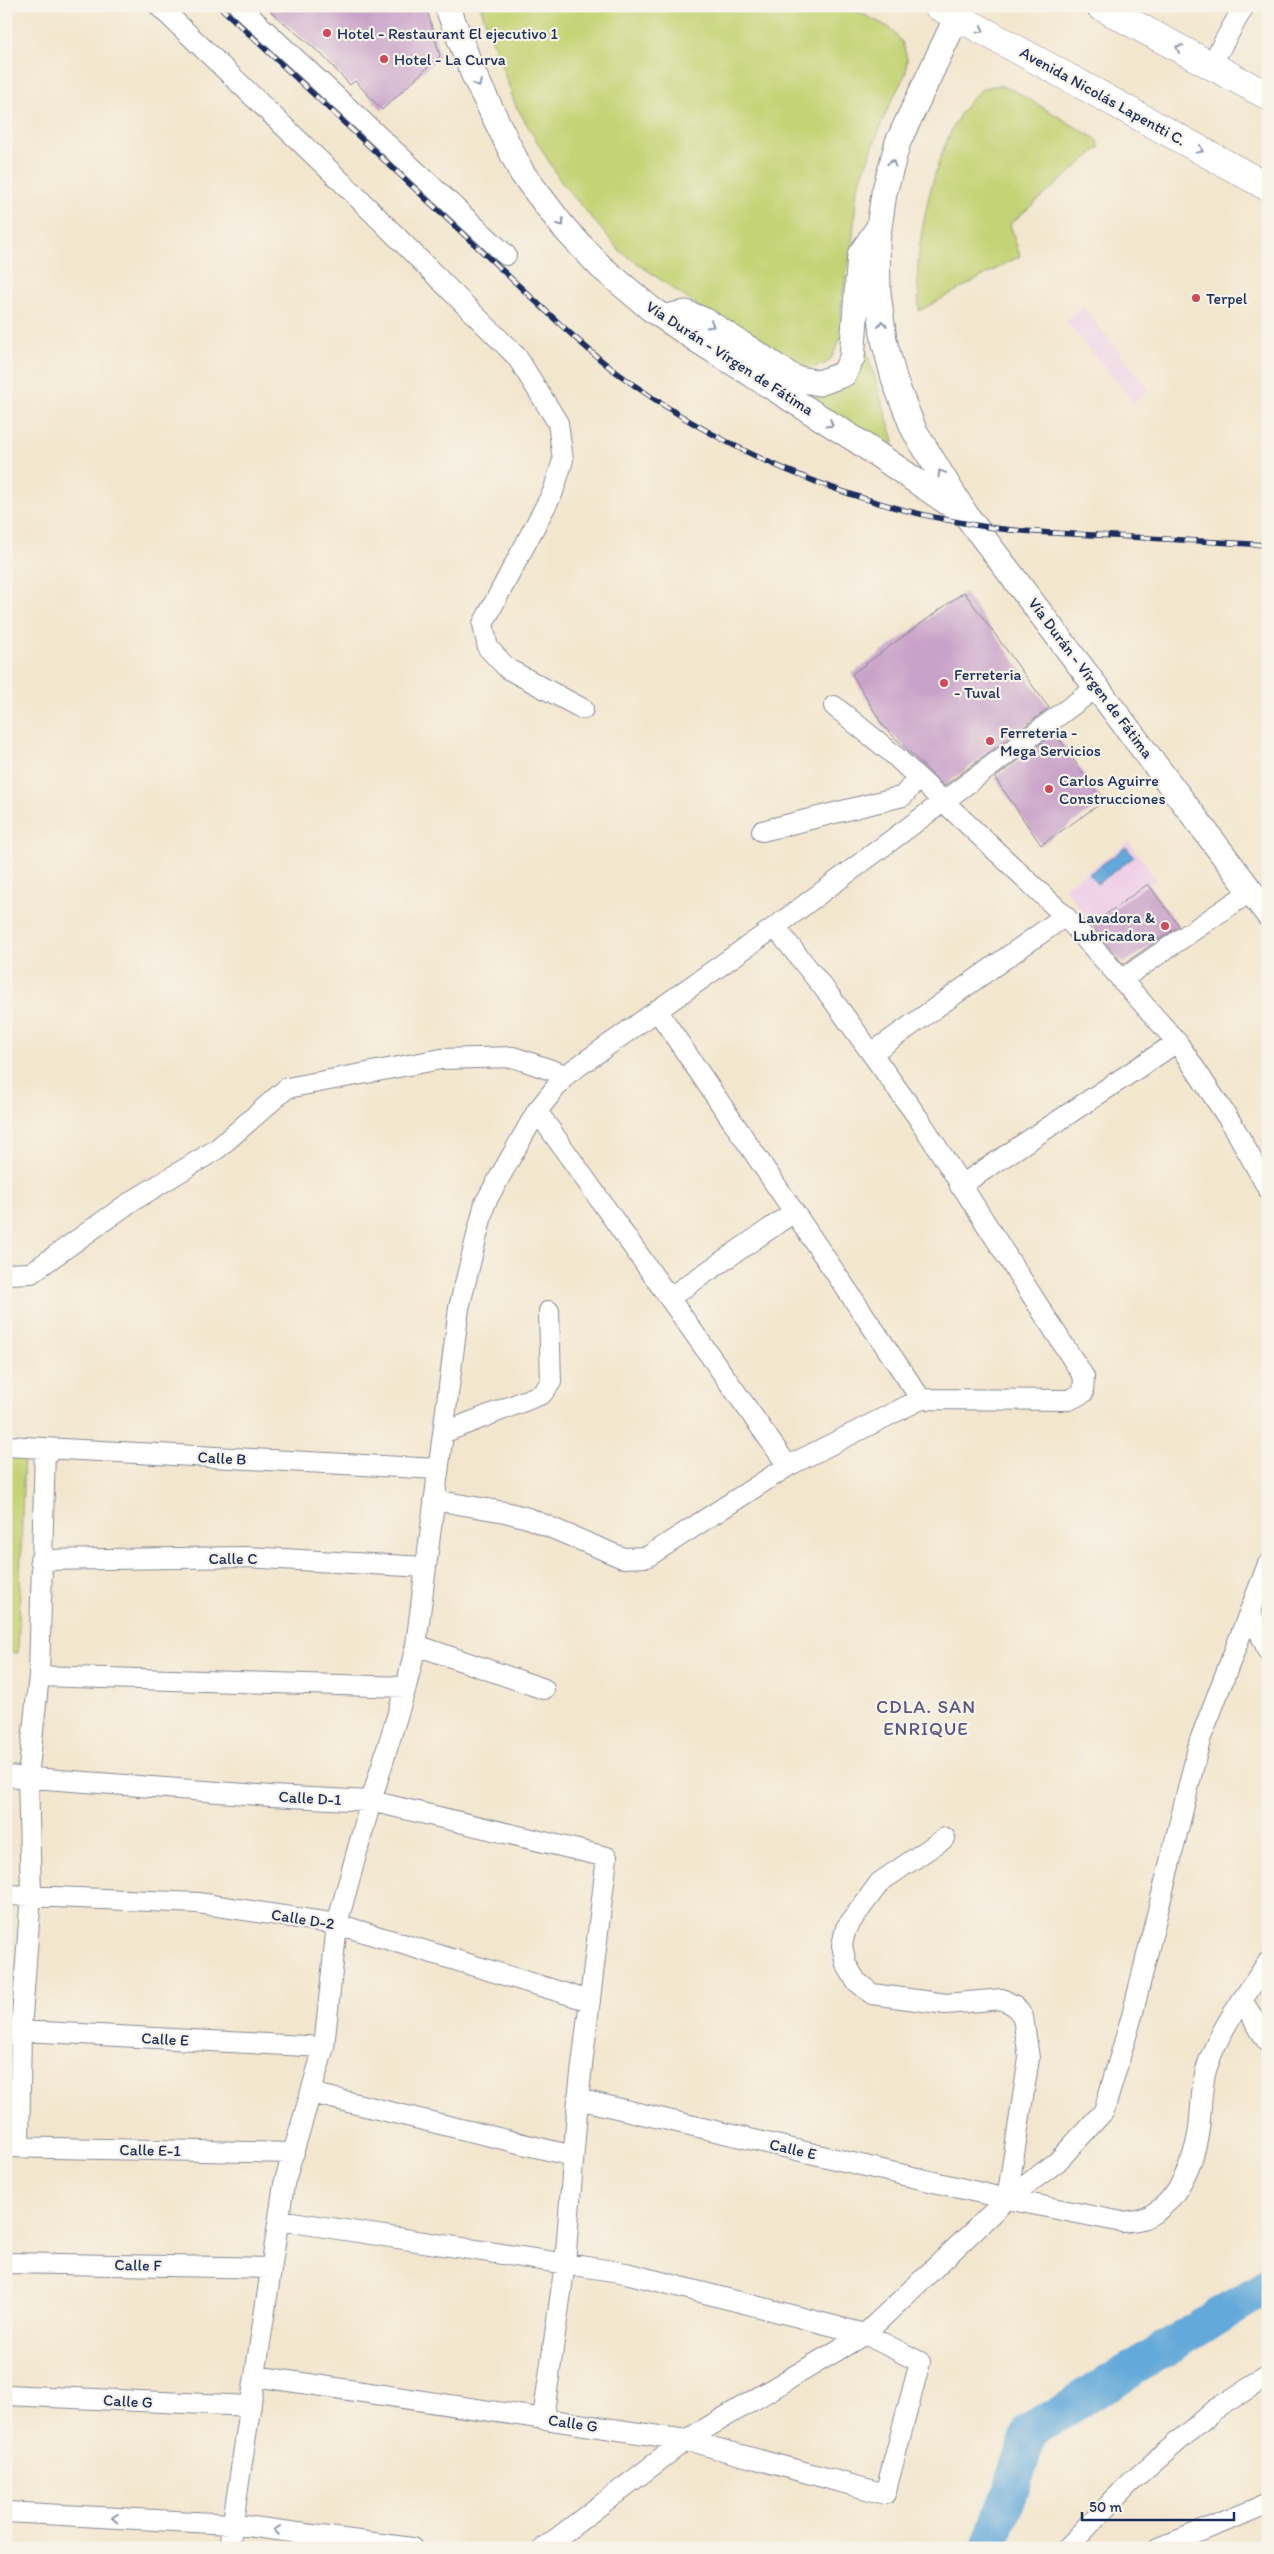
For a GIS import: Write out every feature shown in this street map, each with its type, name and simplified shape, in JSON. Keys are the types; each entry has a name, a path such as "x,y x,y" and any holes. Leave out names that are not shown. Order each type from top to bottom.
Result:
{"highway":[{"path":"1100,6 1268,96"},
{"name":"Avenida Nicolás Lapentti C.","path":"952,10 1268,187"}],"main road":[{"name":"Vía Durán - Vírgen de Fátima","path":"447,6 473,73 522,173 564,228 601,266 651,308 696,340 856,440 966,515"},
{"name":"Vía Durán - Vírgen de Fátima","path":"952,10 898,142 884,193 877,242 878,292 884,340 895,382 914,430 966,515 1268,914"},
{"path":"665,317 686,313 706,321 794,378 819,383 844,374 852,358 860,255 879,227"}],"street":[{"path":"159,6 348,188 517,357 558,423 564,460 553,492 483,624 488,648 508,669 583,709"},
{"path":"239,6 506,255"},
{"path":"1211,65 1244,6"},
{"path":"228,2548 284,2184 324,2048 337,1924 371,1801 406,1687 416,1645 459,1308 485,1203 537,1111 566,1075 775,927 1097,687"},
{"path":"834,706 893,754 1065,916 1177,1042 1234,1127 1268,1189"},
{"path":"762,831 903,796 918,778"},
{"path":"1121,980 1251,891"},
{"path":"872,1053 1065,916"},
{"path":"434,1500 506,1512 528,1518 623,1558 647,1557 788,1466 921,1399 1069,1400 1083,1393 1084,1377 960,1186 919,1119 872,1053 775,927"},
{"path":"657,1010 921,1399"},
{"path":"960,1186 1177,1042"},
{"path":"6,1274 31,1272 126,1205 217,1149 287,1088 441,1059 513,1057 566,1075"},
{"path":"537,1111 788,1466"},
{"path":"669,1298 794,1212"},
{"path":"443,1433 542,1394 551,1382 549,1311"},
{"name":"Calle B","path":"6,1446 438,1469"},
{"path":"12,2146 14,2030 31,1894 28,1777 39,1676 40,1560 45,1448"},
{"name":"Calle C","path":"40,1560 246,1557 425,1567"},
{"path":"544,2548 686,2440 865,2334 1007,2199 1057,2162 1104,2111 1132,2016 1200,1740 1268,1564"},
{"path":"1250,1611 1268,1651"},
{"path":"416,1645 544,1690"},
{"path":"39,1676 406,1687"},
{"name":"Calle D-1","path":"6,1776 271,1796 371,1801 607,1857 590,2000"},
{"path":"945,1838 880,1882 846,1928 842,1945 846,1964 856,1981 872,1994 946,2004 1002,1999 1015,2006 1023,2017 1030,2058 1007,2199"},
{"name":"Calle D-2","path":"6,1894 198,1903 337,1924 590,2000"},
{"name":"Calle E","path":"578,2099 1007,2199 1122,2222 1151,2215 1161,2208 1177,2189 1188,2167 1198,2137 1207,2068 1222,2035 1242,2000 1268,1962"},
{"path":"543,2419 565,2264 578,2099 590,2000"},
{"path":"1242,2000 1268,2043"},
{"name":"Calle E","path":"14,2030 324,2048"},
{"path":"311,2093 573,2156"},
{"name":"Calle E-1","path":"12,2146 294,2153"},
{"path":"279,2220 626,2273 865,2334"},
{"name":"Calle F","path":"6,2263 270,2268"},
{"name":"Calle G","path":"255,2376 686,2440 885,2494 920,2362 865,2334"},
{"path":"1067,2548 1129,2484 1214,2410 1268,2376"},
{"name":"Calle G","path":"6,2395 251,2406"},
{"path":"1159,2548 1268,2504"},
{"path":"6,2512 231,2524 412,2548"}],"shaded area":[{"path":"1083,307 1149,389 1134,403 1066,321"},
{"path":"1129,842 1156,879 1091,925 1065,887"}],"green space":[{"path":"480,6 847,6 890,28 902,42 907,58 906,73 886,112 857,189 852,245 841,304 841,338 831,359 825,364 808,369 799,368 699,307 620,251 561,182 516,106"},
{"path":"999,85 1015,91 1096,139 1100,147 1010,224 1020,256 919,311 918,260 925,213 946,142 956,121 968,103 981,90"},
{"path":"864,342 894,441 891,450 802,394"},
{"path":"6,1450 24,1451 18,1653 6,1652"}],"water":[{"path":"1126,847 1134,857 1097,884 1089,874"}],"building":[{"name":"Hotel - La Curva","path":"264,6 426,6 440,56 382,110 355,81 350,85 321,54"},
{"name":"Ferreteria - Tuval","path":"964,592 1049,708 944,786 883,726 852,674"},
{"name":"Carlos Aguirre Construcciones","path":"1055,733 1103,802 1041,845 995,778"},
{"path":"1148,884 1179,926 1123,964 1091,925"}],"waterway":[{"path":"990,2548 1030,2431 1268,2286"}],"railway":[{"path":"219,6 595,355 656,400 698,426 742,449 786,470 833,488 927,516 975,525 1035,532 1268,545"}],"place":[{"name":"Hotel - Restaurant El ejecutivo 1","path":"327,33"},
{"name":"Hotel - La Curva","path":"384,59"},
{"name":"Terpel","path":"1196,298"},
{"name":"Ferreteria - Tuval","path":"944,683"},
{"name":"Ferreteria - Mega Servicios","path":"990,741"},
{"name":"Carlos Aguirre Construcciones","path":"1049,789"},
{"name":"Lavadora & Lubricadora","path":"1165,926"}],"district":[{"name":"CDLA. SAN ENRIQUE","path":"926,1717"}]}
